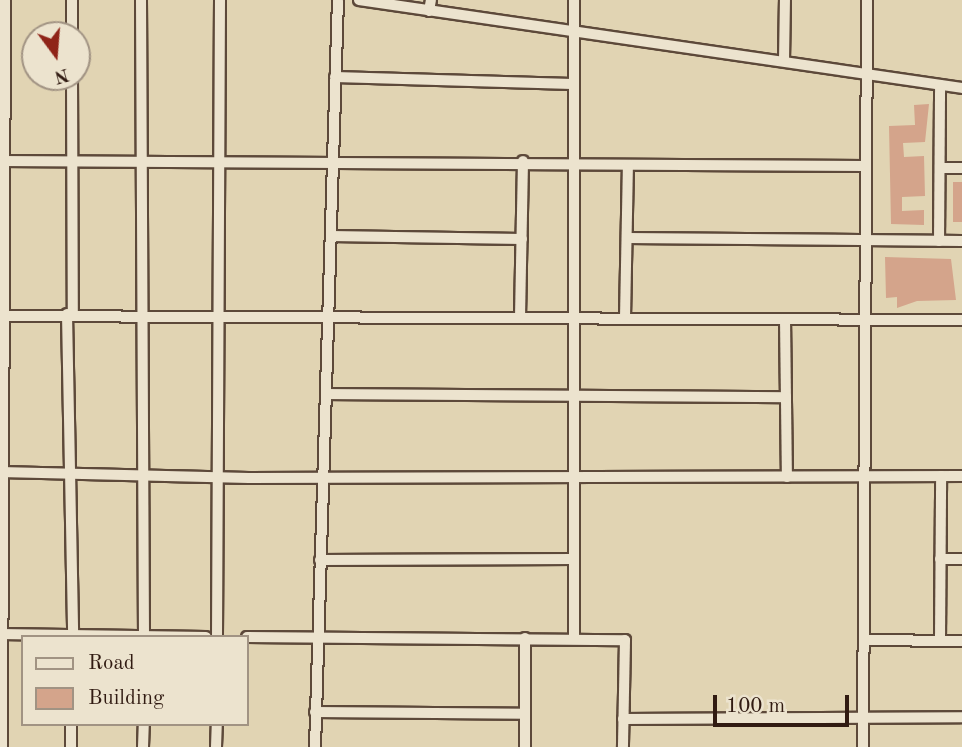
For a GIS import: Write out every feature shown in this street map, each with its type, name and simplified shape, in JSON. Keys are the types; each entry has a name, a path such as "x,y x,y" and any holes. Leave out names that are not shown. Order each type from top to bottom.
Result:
{"street":[{"path":"72,0 72,21"},
{"path":"141,0 144,635"},
{"path":"217,635 221,478 220,0"},
{"path":"314,747 325,477 338,0"},
{"path":"359,0 430,5 571,30 962,88"},
{"path":"573,639 577,318 576,164 571,30 574,0"},
{"path":"784,61 785,0"},
{"path":"863,747 866,319 864,166 867,0"},
{"path":"2,747 0,557 3,2"},
{"path":"335,77 572,84"},
{"path":"939,242 940,85"},
{"path":"1,634 73,635 70,314 72,91"},
{"path":"4,161 523,161 628,165 864,166"},
{"path":"520,317 523,161"},
{"path":"625,318 628,165"},
{"path":"940,167 962,168"},
{"path":"331,236 522,239"},
{"path":"627,238 962,242"},
{"path":"2,316 143,314 962,320"},
{"path":"785,319 787,477"},
{"path":"327,394 786,397"},
{"path":"2,472 221,478 962,476"},
{"path":"940,477 940,639"},
{"path":"320,559 575,559"},
{"path":"940,559 962,559"},
{"path":"248,637 625,640 623,747"},
{"path":"525,638 525,747"},
{"path":"864,640 962,641"},
{"path":"315,712 525,714"},
{"path":"623,719 863,715 962,717"},
{"path":"71,726 71,747"},
{"path":"144,726 144,747"},
{"path":"216,747 217,726"}],"building":[{"path":"929,104 925,142 903,143 904,157 924,156 925,196 902,197 902,211 924,210 924,225 891,224 889,126 915,125 914,105"},
{"path":"953,182 962,182 962,222 953,222"},
{"path":"885,257 951,259 956,300 917,301 897,308 897,297 886,298"}]}
